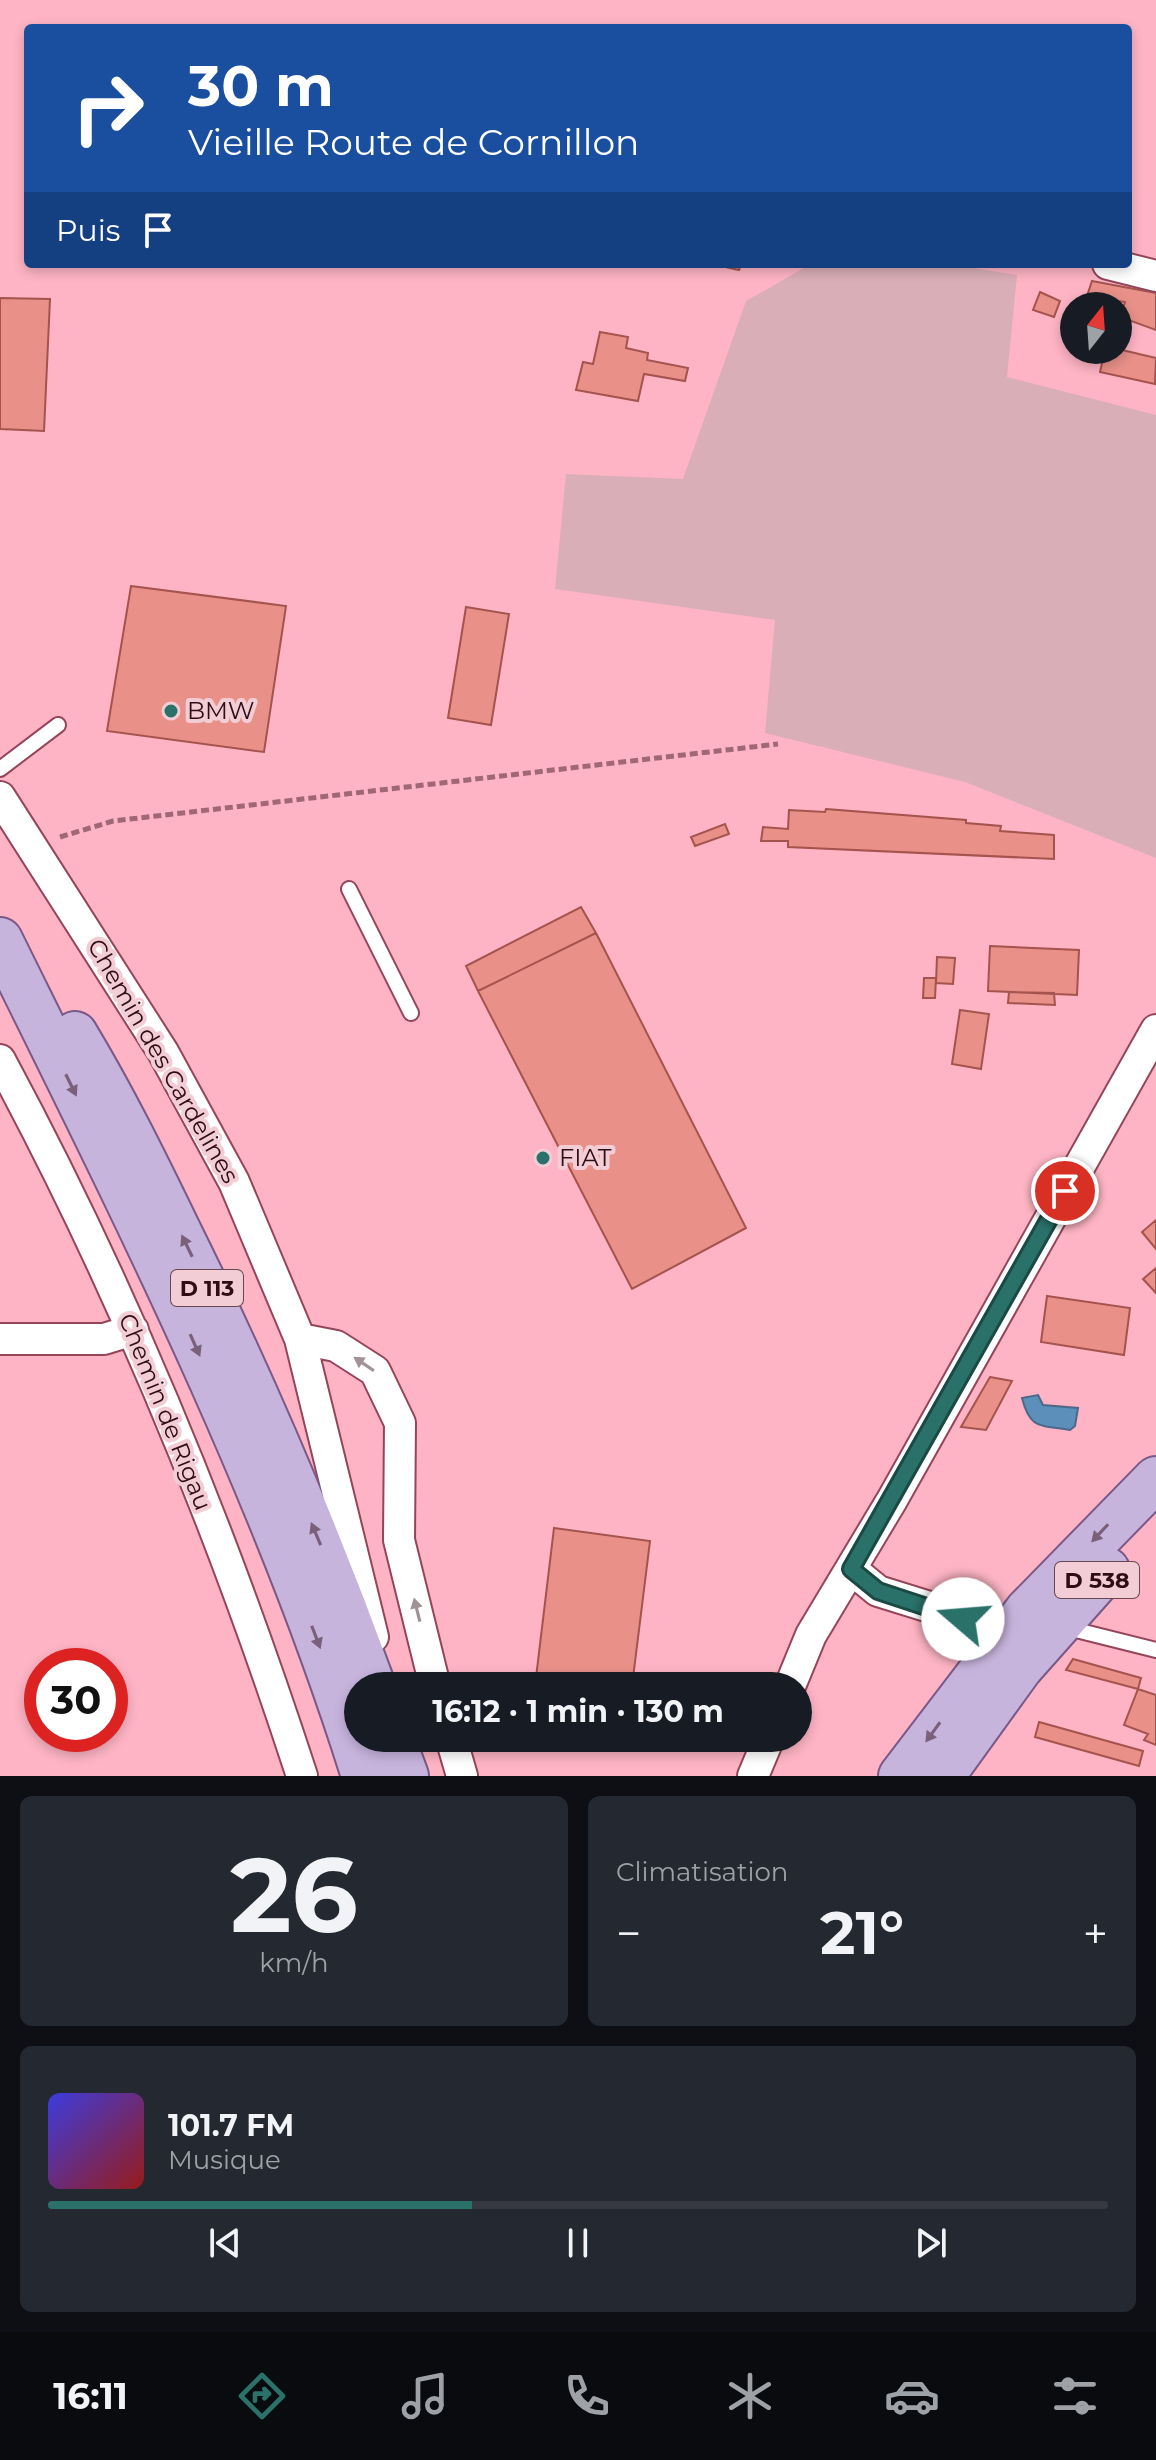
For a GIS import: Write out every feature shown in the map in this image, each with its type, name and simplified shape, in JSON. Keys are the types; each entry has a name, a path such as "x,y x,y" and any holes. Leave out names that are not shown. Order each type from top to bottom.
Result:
{"main road":[{"name":"D 113","path":"0,909 111,1093 241,1355 334,1577 368,1672"},
{"name":"D 113","path":"0,940 159,1263 253,1475 342,1705 364,1776"},
{"name":"D 538","path":"942,1776 1120,1512 1156,1479"},
{"name":"D 538","path":"901,1776 1036,1633 1156,1519"},
{"path":"399,1752 406,1776"}],"street":[{"path":"1124,268 1156,276"},
{"name":"Chemin des Cardelines","path":"0,797 163,1052 234,1182 300,1339 382,1672"},
{"path":"796,1672 811,1635 1156,1030"},
{"name":"Chemin de Rigau","path":"0,1060 54,1159 133,1330 262,1651 302,1776"},
{"path":"0,1339 104,1339 133,1330"},
{"path":"300,1339 336,1346 375,1371 400,1423 399,1540 432,1672"},
{"path":"851,1569 878,1591 1036,1633"},
{"path":"455,1752 462,1776"},
{"path":"753,1776 763,1752"}],"lane":[{"path":"0,769 58,725"},
{"path":"349,889 411,1013"},
{"path":"1036,1633 1156,1650"}],"path":[{"path":"32,846 113,821 778,744"}],"shaded area":[{"path":"804,268 974,268 1017,275 1007,377 1156,415 1156,858 965,782 765,733 775,620 555,589 566,474 683,479 746,301"}],"water":[{"path":"1038,1395 1043,1405 1078,1408 1075,1426 1070,1430 1033,1421 1022,1398"}],"building":[{"path":"1092,281 1156,293 1156,330 1132,321 1132,292 1088,292"},
{"path":"1040,292 1060,301 1054,317 1033,310"},
{"path":"0,298 50,299 44,431 0,429"},
{"path":"600,332 628,337 626,348 648,353 647,360 688,368 685,381 644,374 638,401 576,390 583,362 593,364"},
{"path":"1132,352 1156,358 1155,384 1100,372 1102,364 1132,364"},
{"path":"131,586 286,606 264,752 107,731"},
{"path":"466,607 509,614 491,725 448,718"},
{"path":"826,809 966,820 966,823 1001,826 1000,831 1054,835 1054,859 788,847 788,841 761,841 763,827 788,829 789,810 825,812"},
{"path":"725,824 729,834 695,846 691,837"},
{"path":"581,907 596,933 478,991 466,966"},
{"path":"596,933 746,1228 632,1289 478,991"},
{"path":"990,946 1079,950 1077,995 988,991"},
{"path":"937,957 955,958 953,984 936,983"},
{"path":"924,978 936,978 935,998 923,998"},
{"path":"1009,992 1054,993 1055,1005 1008,1003"},
{"path":"960,1010 989,1014 981,1069 952,1064"},
{"path":"1156,1220 1156,1249 1142,1232"},
{"path":"1156,1268 1156,1293 1143,1279"},
{"path":"1047,1296 1130,1308 1124,1355 1041,1342"},
{"path":"990,1377 1012,1381 986,1430 961,1427"},
{"path":"554,1528 650,1541 634,1672 537,1672"},
{"path":"1073,1659 1141,1678 1138,1689 1066,1670"},
{"path":"1138,1689 1156,1695 1156,1745 1144,1740 1148,1734 1124,1725"},
{"path":"1039,1722 1143,1751 1139,1766 1035,1737"}],"place":[{"name":"BMW","path":"171,711"},
{"name":"FIAT","path":"543,1158"}],"route":[{"path":"963,1619 878,1591 851,1569 1065,1191"}]}
